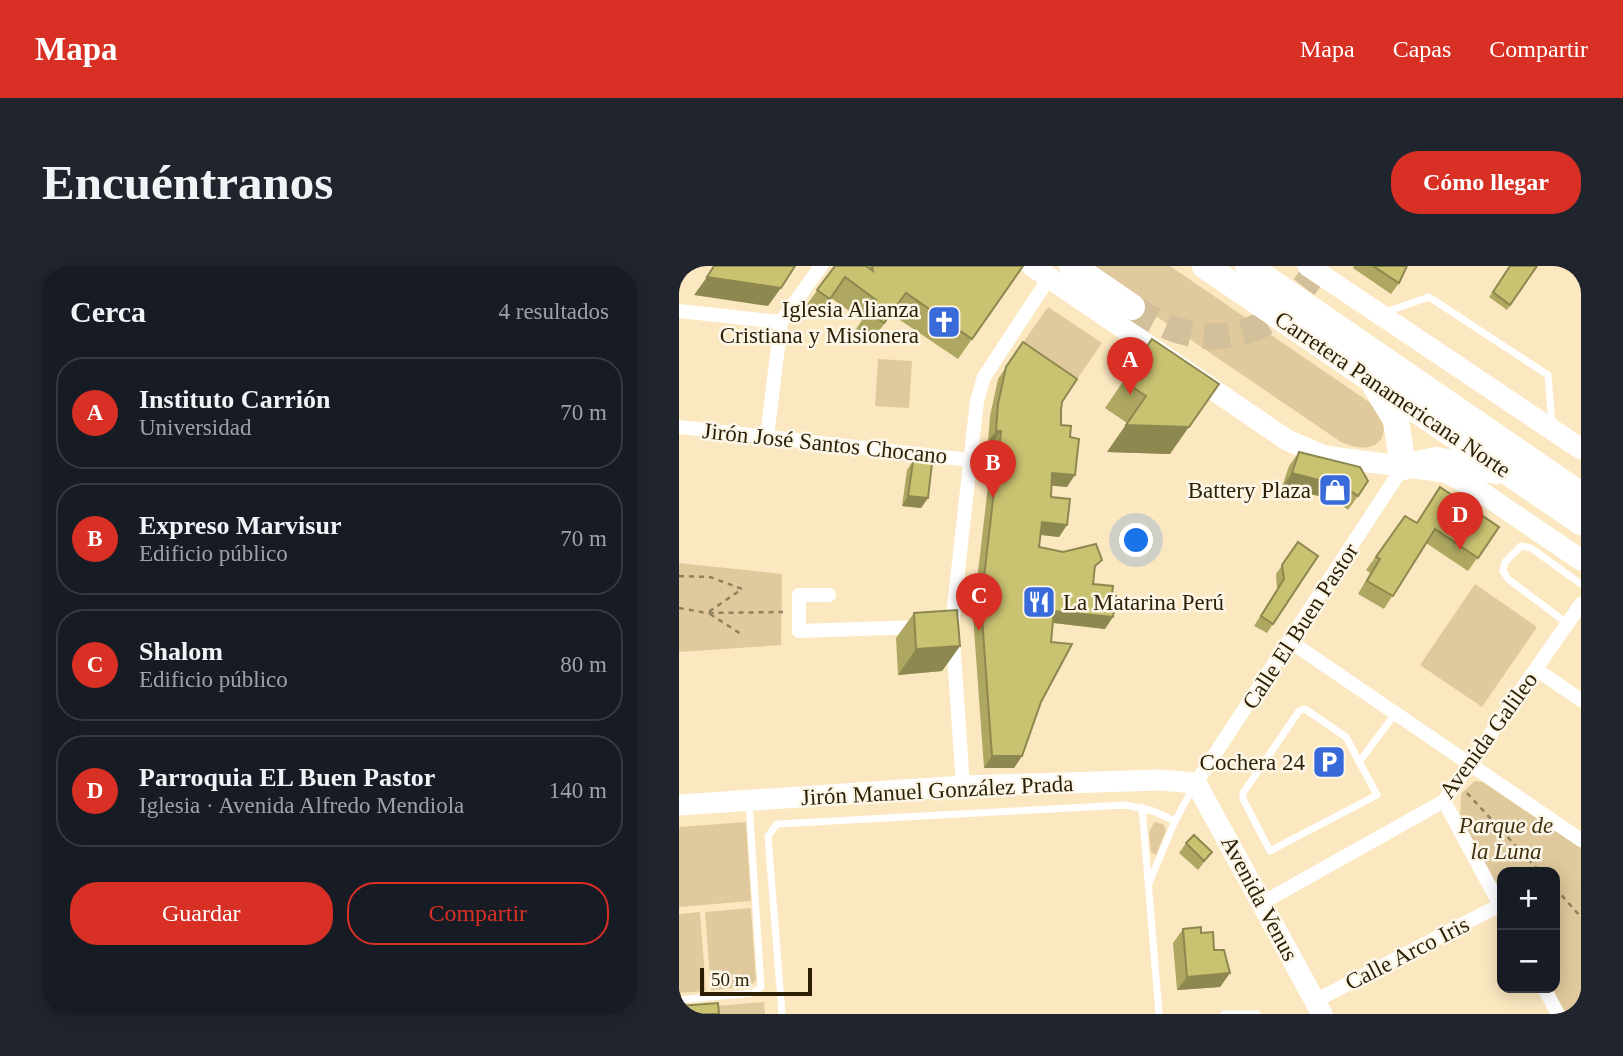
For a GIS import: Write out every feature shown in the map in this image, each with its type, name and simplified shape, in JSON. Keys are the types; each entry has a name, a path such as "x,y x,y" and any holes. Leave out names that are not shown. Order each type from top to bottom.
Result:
{"highway":[{"path":"1072,266 1132,307"},
{"name":"Carretera Panamericana Norte","path":"1205,266 1581,522"},
{"name":"Carretera Panamericana Norte","path":"1248,266 1581,495"},
{"path":"1362,372 1380,391 1396,420 1403,467 1436,460 1472,465 1515,477"}],"main road":[{"path":"1308,266 1339,275 1380,314 1581,449"},
{"path":"1041,272 1287,440 1324,456 1445,472 1475,488 1581,560"},
{"name":"Jirón Manuel González Prada","path":"679,805 963,786 1160,780 1196,783"},
{"name":"Avenida Venus","path":"1196,783 1318,1007"}],"street":[{"path":"767,437 781,322 821,266"},
{"path":"963,786 952,625 977,401 984,377 1041,272"},
{"path":"679,311 781,322"},
{"name":"Jirón José Santos Chocano","path":"679,427 970,460"},
{"name":"Calle El Buen Pastor","path":"1196,783 1291,642 1403,467"},
{"path":"829,596 799,595 799,631 952,625"},
{"name":"Avenida Galileo","path":"1262,903 1444,801 1471,766 1581,604"},
{"path":"1291,642 1581,841"},
{"path":"1537,670 1581,701"},
{"path":"1444,801 1497,900"},
{"name":"Calle Arco Iris","path":"1318,1007 1497,909"},
{"path":"1546,993 1554,1013"}],"lane":[{"path":"1380,314 1429,297 1440,304 1548,376 1552,428"},
{"path":"1568,624 1508,579 1503,571 1504,562 1521,547 1531,548 1581,584"},
{"path":"1299,711 1311,712 1346,737 1359,762 1377,795 1270,850 1243,799 1243,793 1299,711"},
{"path":"1359,762 1395,714"},
{"path":"1149,883 1175,821 1196,783"},
{"path":"679,1000 754,993 761,987 749,801"},
{"path":"782,1014 768,836 774,825 1125,805 1142,807 1175,821"},
{"path":"1142,807 1159,1014"},
{"path":"1224,1014 1257,1014"}],"path":[{"path":"679,576 710,577 742,589 707,613"},
{"path":"679,608 707,613 783,612"},
{"path":"707,613 741,634"},
{"path":"1467,793 1535,867"},
{"path":"1560,894 1581,917"}],"green space":[{"path":"1082,266 1170,266 1375,406 1384,428 1383,436 1372,446 1353,446 1341,442"},
{"path":"1048,307 1102,343 1069,391 1015,354"},
{"path":"878,359 912,361 909,408 875,406"},
{"path":"679,563 782,574 781,645 679,652"},
{"path":"1475,584 1537,627 1482,707 1420,665"},
{"name":"Parque de la Luna","path":"1475,781 1483,782 1581,848 1581,1014 1562,1014 1551,993 1560,993 1560,867 1497,867 1497,894 1460,824 1461,794"},
{"path":"746,822 751,901 679,907 679,827"},
{"path":"1154,822 1163,824 1166,830 1156,855 1151,852 1149,833"},
{"path":"751,908 756,980 750,987 711,990 705,912"},
{"path":"700,912 706,991 679,993 679,914"},
{"path":"764,1002 765,1014 715,1014 715,1006"}],"building":[{"path":"714,266 795,266 781,288 707,277"},
{"name":"Iglesia Alianza Cristiana y Misionera","path":"835,266 866,266 873,271 872,266 1023,266 972,339 906,293 884,323 868,311 876,300 845,277 830,299 817,290"},
{"path":"1373,266 1407,266 1399,283"},
{"path":"1510,266 1537,266 1510,305 1493,292"},
{"path":"1152,339 1219,384 1189,427 1126,425 1146,396 1123,381"},
{"path":"1023,342 1077,379 1062,402 1061,410 1061,425 1071,426 1070,437 1079,439 1075,475 1052,473 1051,497 1070,499 1067,525 1042,522 1039,547 1063,552 1096,544 1102,560 1095,566 1093,584 1113,586 1112,595 1116,596 1113,617 1054,611 1051,642 1072,644 1041,702 1022,756 992,756 981,603 1001,431 996,431 998,404 1006,367"},
{"path":"1299,452 1360,467 1368,481 1358,496 1345,487 1292,473"},
{"path":"913,461 932,463 928,498 908,496"},
{"path":"1440,487 1499,527 1478,558 1435,529 1393,596 1367,581 1380,559 1376,557 1405,516 1417,523"},
{"path":"1298,542 1318,556 1273,624 1261,616 1284,579 1282,565"},
{"path":"957,610 960,646 916,649 914,613"},
{"path":"1194,835 1212,852 1204,861 1186,843"},
{"path":"1201,927 1201,933 1213,932 1214,950 1224,950 1230,973 1187,977 1183,929"},
{"path":"718,1003 719,1014 679,1014 679,1006"}],"tunnel":[{"path":"1132,307 1159,323 1185,333 1211,336 1236,334 1259,326 1281,312 1300,292 1318,266"}],"place":[{"name":"Iglesia Alianza Cristiana y Misionera","path":"944,322"},
{"name":"Instituto Carrión","path":"1130,395"},
{"name":"Battery Plaza","path":"1335,490"},
{"name":"Expreso Marvisur","path":"993,498"},
{"name":"Parroquia EL Buen Pastor","path":"1460,550"},
{"name":"La Matarina Perú","path":"1039,602"},
{"name":"Shalom","path":"979,631"},
{"name":"Cochera 24","path":"1329,762"}]}
